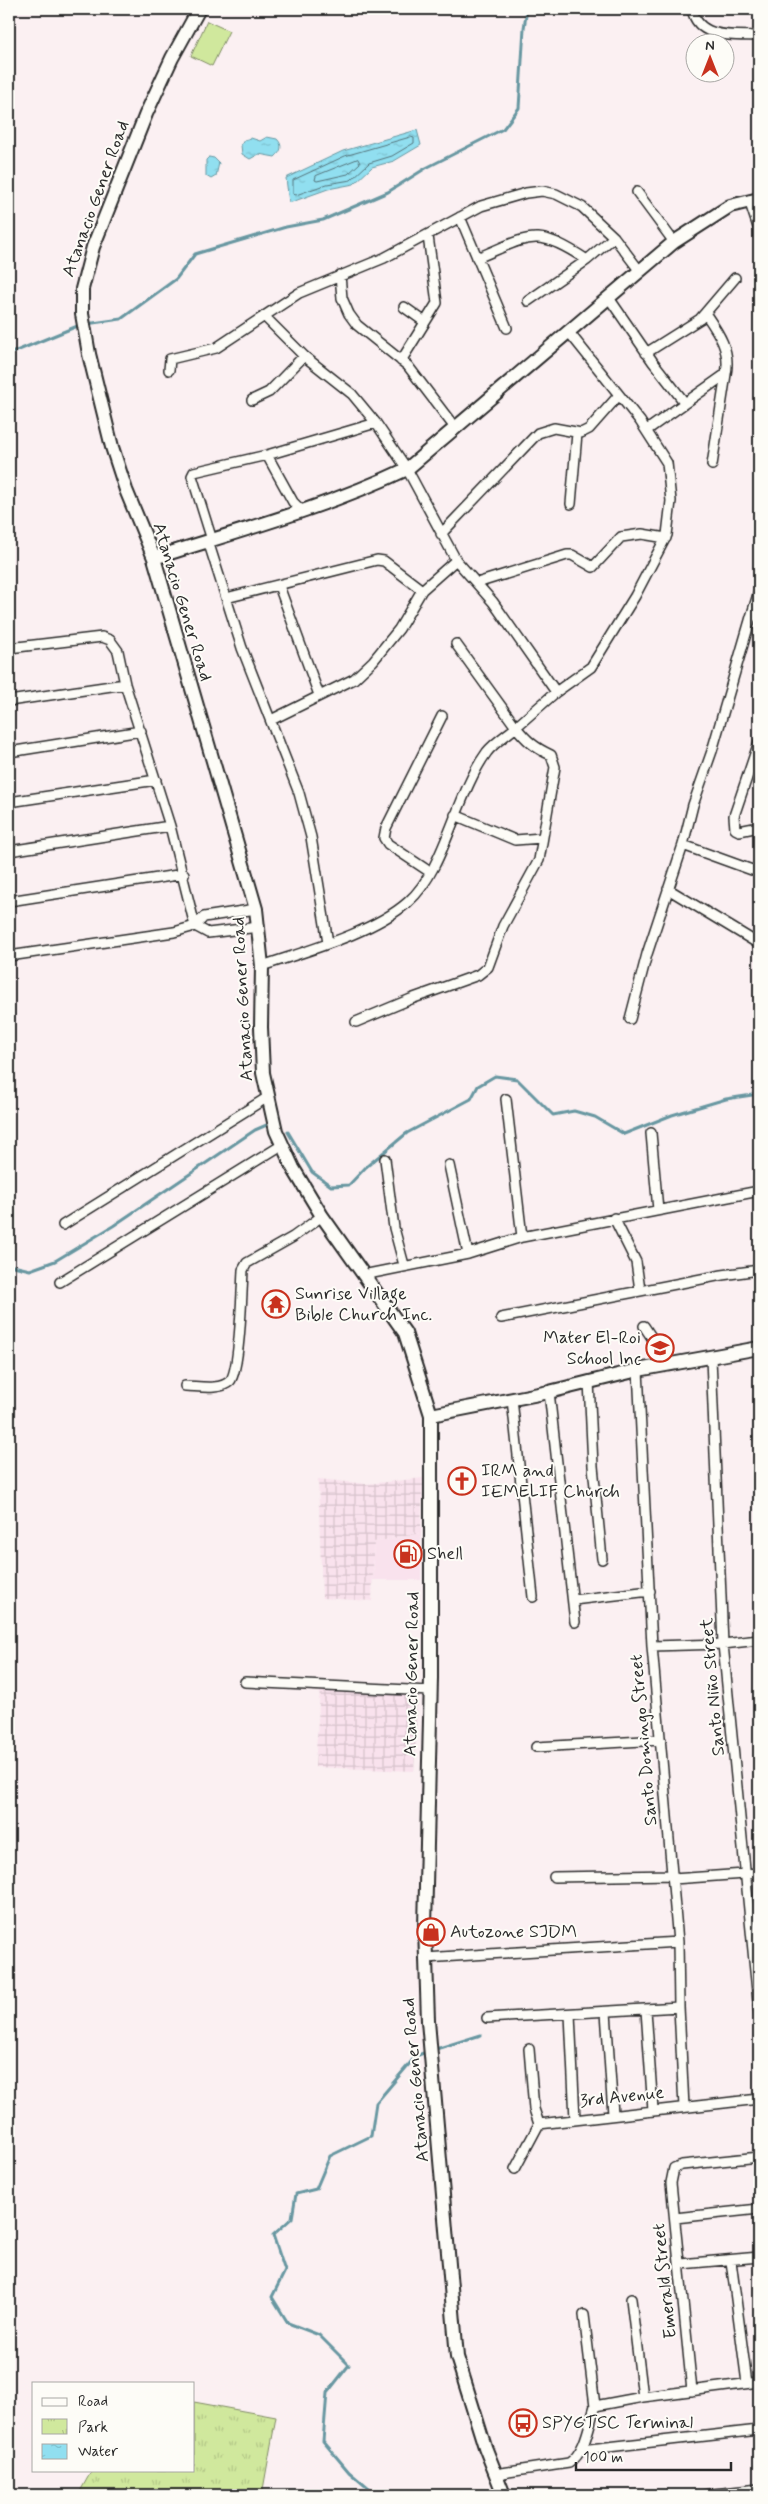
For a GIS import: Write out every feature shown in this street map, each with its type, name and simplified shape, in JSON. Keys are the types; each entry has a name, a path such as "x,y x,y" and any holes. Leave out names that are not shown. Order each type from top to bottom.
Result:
{"main road":[{"name":"Atanacio Gener Road","path":"199,9 172,58 146,114 93,247 82,289 82,314 89,354 112,447 126,490 154,558 256,909 262,966 260,1027 263,1073 276,1131 293,1168 322,1216 405,1333 431,1415 430,1691 425,1958 428,2021 457,2357 495,2474 504,2495"},
{"path":"154,558 301,510 382,481 407,469 674,242 712,216 754,200"},
{"path":"431,1415 549,1392 638,1370 759,1348"}],"street":[{"path":"692,9 697,23 708,32 759,36"},
{"path":"169,370 170,359 216,348 299,293 340,275 359,270 428,236 460,217 505,197 542,191 556,194 582,207 614,237 639,270"},
{"path":"637,192 674,242"},
{"path":"754,200 759,230"},
{"path":"460,217 507,328"},
{"path":"401,361 437,303 428,236"},
{"path":"477,258 529,237 549,238 587,260"},
{"path":"528,301 587,260 614,237"},
{"path":"340,275 342,298 349,314 357,324 408,366 456,429"},
{"path":"646,353 700,318 735,278"},
{"path":"609,298 646,353 685,403"},
{"path":"404,307 425,322"},
{"path":"706,312 725,347 728,363 712,465"},
{"path":"264,316 304,356 352,394 376,423 407,469 456,560 477,583 556,692"},
{"path":"262,966 328,943 379,922 408,902 422,886 430,872 471,779 488,751 556,692 591,668 635,596 666,538 671,501 667,463 646,430 568,331"},
{"path":"252,400 269,392 304,356"},
{"path":"646,430 726,374"},
{"path":"441,534 538,433 554,428 581,433 589,428 619,395"},
{"path":"328,943 311,837 299,793 226,598 192,476 194,472 217,465 267,455 376,423"},
{"path":"571,504 577,433"},
{"path":"267,455 292,502 301,510"},
{"path":"477,583 567,555 572,555 593,567 621,537 642,534 666,538"},
{"path":"226,598 378,560 384,561 422,590"},
{"path":"271,720 354,679 373,662 399,629 422,590 456,560"},
{"path":"279,586 319,695"},
{"path":"630,1019 647,954 683,845 693,805 755,616 759,591"},
{"path":"9,648 102,637 110,640 118,652 125,684 170,826 184,874 195,926 208,933 259,927"},
{"path":"356,1022 478,975 488,966 503,926 539,860 555,767 554,759 551,755 538,750 526,740 456,644"},
{"path":"9,701 125,684"},
{"path":"430,872 388,844 384,834 442,716"},
{"path":"9,752 141,731"},
{"path":"759,742 734,816 735,829 739,831 759,827"},
{"path":"9,802 156,780"},
{"path":"455,815 515,840 542,838"},
{"path":"9,851 170,826"},
{"path":"683,845 752,870 759,869"},
{"path":"9,901 184,874"},
{"path":"668,888 759,944"},
{"path":"9,956 174,932 195,926 204,917 256,909"},
{"path":"63,1226 268,1097"},
{"path":"506,1099 522,1237"},
{"path":"651,1133 658,1210"},
{"path":"60,1282 282,1145"},
{"path":"385,1159 394,1228 404,1265"},
{"path":"449,1165 468,1254"},
{"path":"363,1275 404,1265 468,1254 522,1237 759,1191"},
{"path":"184,1386 217,1386 230,1381 235,1373 238,1352 243,1270 247,1263 293,1237 322,1216"},
{"path":"614,1218 636,1262 640,1290"},
{"path":"501,1318 640,1290 759,1270"},
{"path":"644,1326 670,1365"},
{"name":"Santo Niño Street","path":"710,1358 723,1644 759,2012"},
{"name":"Santo Domingo Street","path":"638,1370 652,1646 678,1942 684,2107"},
{"path":"589,1381 593,1466 602,1559"},
{"path":"549,1392 575,1622"},
{"path":"512,1399 533,1597"},
{"path":"573,1600 650,1591"},
{"path":"652,1646 723,1644 759,1640"},
{"path":"245,1682 430,1691"},
{"path":"536,1747 661,1740"},
{"path":"554,1877 673,1877 759,1873"},
{"path":"425,1958 678,1942"},
{"path":"487,2018 646,2010 679,2006"},
{"path":"646,2010 653,2110"},
{"path":"606,2012 613,2114"},
{"path":"570,2014 575,2119"},
{"path":"515,2169 539,2124 534,2109 530,2049"},
{"name":"3rd Avenue","path":"539,2124 759,2098"},
{"name":"Emerald Street","path":"692,2391 671,2183 674,2168 682,2164 759,2157"},
{"path":"675,2218 759,2209"},
{"path":"680,2264 731,2261 759,2257"},
{"path":"731,2261 746,2383"},
{"path":"631,2299 642,2397"},
{"path":"495,2474 569,2463 577,2458 596,2406 584,2315"},
{"path":"596,2406 642,2397 759,2382"},
{"path":"581,2450 759,2430"},
{"path":"705,2495 759,2489"}],"shaded area":[{"path":"423,1478 421,1533 374,1542 372,1601 322,1598 318,1479 367,1484"},
{"path":"421,1533 421,1580 373,1580 374,1542"},
{"path":"320,1689 418,1694 414,1771 315,1767"}],"green space":[{"path":"207,21 229,31 212,66 191,56"},
{"path":"195,2402 276,2417 262,2495 78,2495 91,2472 195,2472"}],"water":[{"path":"417,130 421,145 394,161 372,167 354,184 328,189 289,203 286,178 343,151"},
{"path":"267,137 277,139 281,146 275,157 259,154 250,159 242,154 241,145 244,140 251,138 260,141"},
{"path":"209,157 214,158 219,163 216,176 211,179 206,176 206,160"}],"waterway":[{"path":"86,324 121,319 176,279 195,254 286,227 323,220 388,192 426,168 503,129 519,108 527,9"},
{"path":"9,354 80,325"},
{"path":"288,1132 312,1172 331,1186 349,1185 366,1167 407,1133 471,1099 478,1086 495,1076 517,1079 553,1115 574,1111 595,1117 624,1134 672,1115 726,1099 759,1094"},
{"path":"9,1265 30,1270 55,1261 113,1226 255,1130 269,1124"},
{"path":"436,2049 481,2035"},
{"path":"376,2495 349,2472 323,2441 327,2393 349,2365 319,2335 288,2323 272,2297 285,2271 273,2235 292,2218 296,2194 316,2189 330,2156 371,2136 376,2103 416,2056 426,2052"}],"place":[{"name":"Sunrise Village Bible Church Inc.","path":"276,1304"},
{"name":"Mater El-Roi School Inc","path":"660,1348"},
{"name":"IRM and IEMELIF Church","path":"462,1481"},
{"name":"Shell","path":"408,1554"},
{"name":"Autozone SJDM","path":"431,1932"},
{"name":"SPYGTSC Terminal","path":"523,2423"}]}
